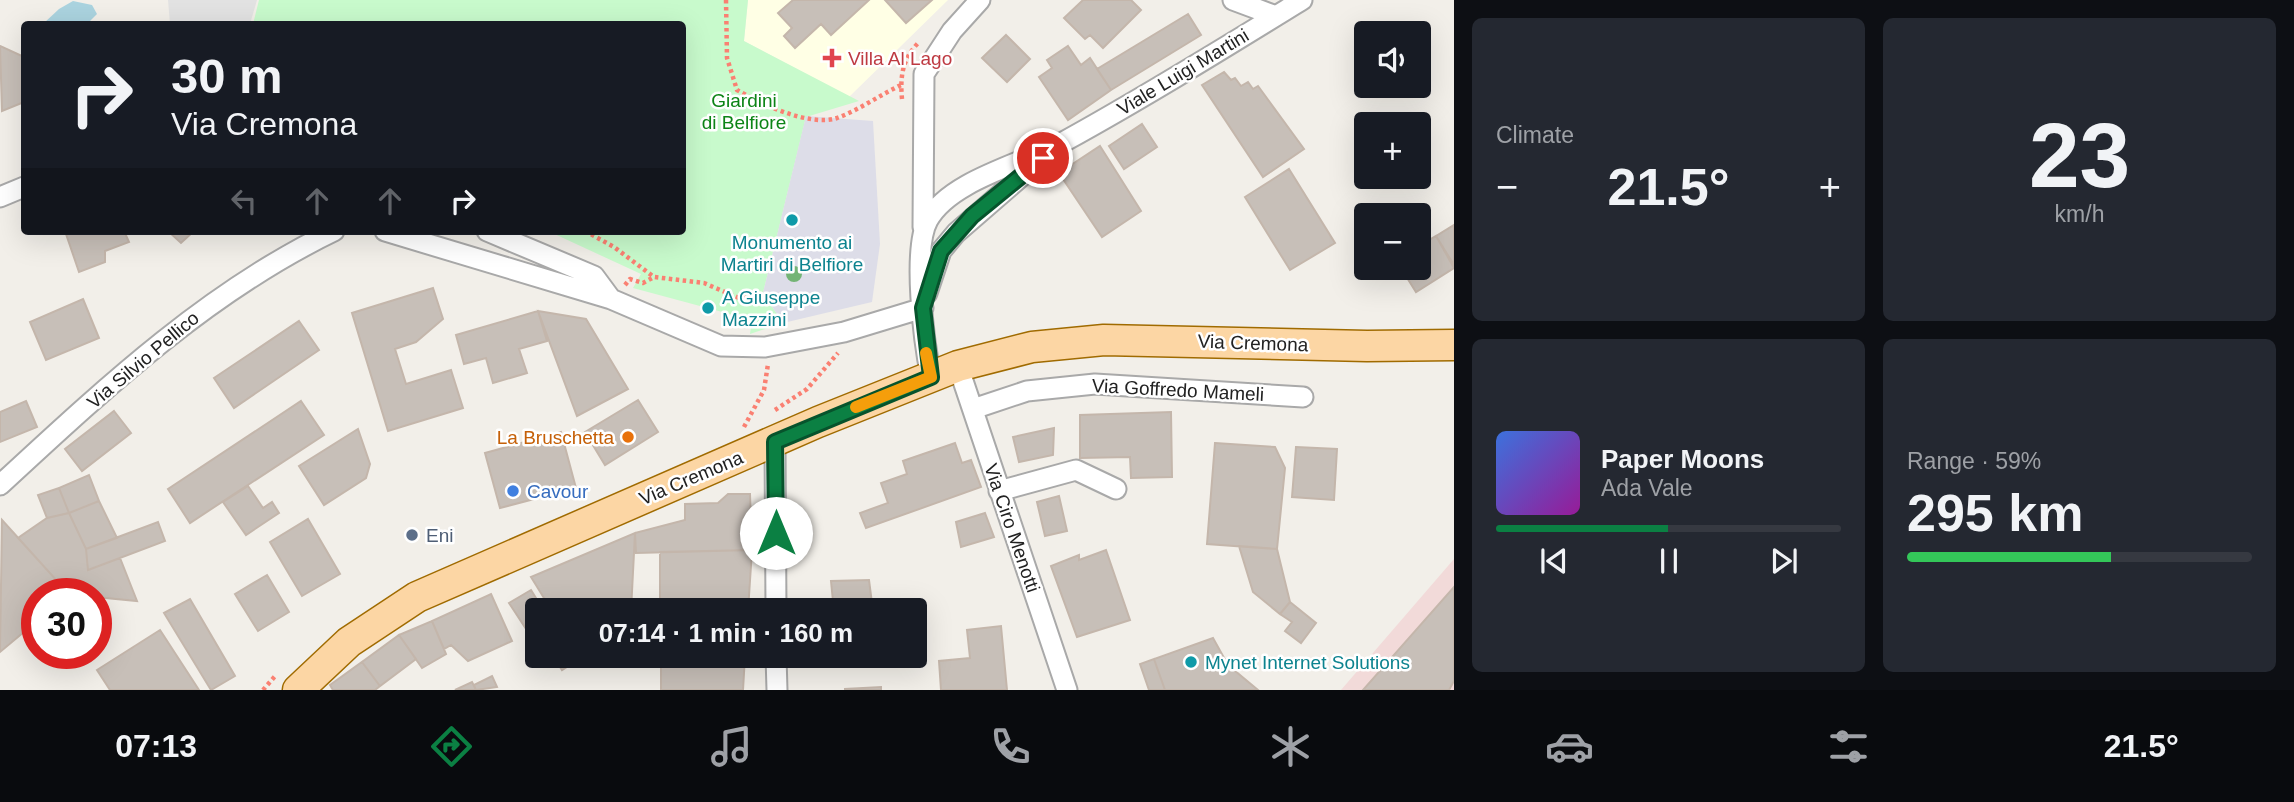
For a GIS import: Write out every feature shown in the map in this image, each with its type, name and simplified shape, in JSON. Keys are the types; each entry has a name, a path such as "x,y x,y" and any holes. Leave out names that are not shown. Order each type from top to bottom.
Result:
{"main road":[{"name":"Via Cremona","path":"298,690 349,642 417,597 944,372 1032,347 1104,340 1367,346 1454,345"},
{"name":"Via Cremona","path":"1367,346 1454,359"}],"street":[{"path":"921,245 925,207 922,145 924,74 952,31 980,0"},
{"path":"1233,0 1276,16"},
{"name":"Viale Luigi Martini","path":"923,308 941,251 956,233 1003,189 1063,143 1302,0"},
{"name":"Viale Luigi Martini","path":"944,372 923,308 921,245 928,220 964,186 1063,143"},
{"path":"0,197 21,188"},
{"name":"Via Silvio Pellico","path":"0,485 176,328 298,248 326,235"},
{"path":"398,235 611,299 721,346 771,346 844,332 923,308"},
{"path":"497,235 594,276 611,299"},
{"name":"Via Ciro Menotti","path":"944,372 972,409 1067,690"},
{"name":"Via Goffredo Mameli","path":"972,409 1027,391 1095,384 1303,397"},
{"path":"775,442 776,598"},
{"path":"999,491 1076,470 1116,489"},
{"path":"776,668 777,690"}],"path":[{"path":"726,0 727,58 737,90 765,106 794,116 834,119 924,74"},
{"path":"592,235 614,247 653,277 704,283 739,298 763,293"},
{"path":"630,279 643,283 653,277"},
{"path":"760,325 779,317"},
{"path":"744,427 764,390 771,346"},
{"path":"773,412 807,389 846,346"}],"shaded area":[{"path":"168,0 257,0 251,21 170,21"},
{"name":"Villa Al Lago","path":"748,0 948,0 849,97 744,41"},
{"path":"806,116 873,121 880,244 872,302 783,323 763,293"},
{"path":"1454,559 1454,690 1341,690"}],"green space":[{"name":"Giardini di Belfiore","path":"259,0 748,0 744,41 859,101 806,117 763,293 783,323 750,334 752,320 633,288 641,274 557,235 686,235 686,21 254,21"}],"water":[{"path":"73,1 92,5 97,14 90,21 46,21"}],"building":[{"path":"793,0 869,0 831,35 821,24 795,48 784,36 792,28 778,13"},
{"path":"885,0 932,0 906,23"},
{"path":"1083,0 1131,0 1141,10 1103,48 1090,35 1085,39 1064,18"},
{"path":"1188,14 1201,35 1111,90 1097,69"},
{"path":"1006,35 1030,59 1007,82 982,58"},
{"path":"0,46 21,56 21,103 2,111"},
{"path":"1068,46 1081,65 1090,58 1111,90 1068,120 1039,77 1052,68 1047,60"},
{"path":"1224,72 1231,80 1235,78 1241,86 1248,82 1253,89 1258,86 1304,149 1263,177 1202,85"},
{"path":"1142,124 1157,147 1124,169 1109,146"},
{"path":"1100,146 1141,211 1102,237 1059,173"},
{"path":"1289,169 1335,243 1290,270 1245,197"},
{"path":"1454,225 1454,265 1436,236"},
{"path":"66,235 126,235 129,242 105,251 105,262 79,272"},
{"path":"172,235 190,235 181,243"},
{"path":"1436,236 1454,268 1416,292 1408,280 1431,280 1431,239"},
{"path":"433,288 443,319 416,342 395,349 406,384 451,370 463,408 388,431 352,313"},
{"path":"83,299 99,338 46,360 30,322"},
{"path":"538,311 547,341 519,349 527,373 493,383 486,358 464,364 456,335"},
{"path":"538,311 586,319 628,389 577,416"},
{"path":"299,321 319,350 234,408 214,378"},
{"path":"638,400 658,432 605,465 585,432"},
{"path":"26,401 37,427 0,442 0,412"},
{"path":"301,401 324,435 190,523 168,489"},
{"path":"114,411 131,433 82,471 65,449"},
{"path":"1171,412 1172,477 1131,478 1130,457 1080,458 1080,415"},
{"path":"1054,428 1053,455 1019,462 1013,437"},
{"path":"358,429 370,464 366,478 324,505 299,466"},
{"path":"561,432 576,488 500,508 485,453"},
{"path":"955,443 962,463 971,460 981,487 866,528 860,513 888,503 881,483 907,474 903,461"},
{"path":"1215,443 1275,447 1285,468 1277,549 1207,544"},
{"path":"1296,447 1337,449 1334,500 1292,497"},
{"path":"89,475 99,501 69,513 59,488"},
{"path":"248,486 263,508 272,502 279,513 246,535 223,502"},
{"path":"59,488 69,513 47,518 38,495"},
{"path":"728,494 750,494 752,550 636,553 635,533 685,520 685,504 718,503"},
{"path":"1059,496 1067,531 1045,536 1037,502"},
{"path":"99,501 117,538 86,549 69,513"},
{"path":"69,513 86,549 88,570 120,558 137,601 112,599 112,578 54,578 18,538 47,518"},
{"path":"985,513 994,537 961,547 956,522"},
{"path":"308,519 340,574 302,596 270,542"},
{"path":"2,520 54,578 21,578 21,634 0,652"},
{"path":"158,522 165,541 88,570 86,549"},
{"path":"635,533 632,598 544,598 531,577"},
{"path":"1239,546 1277,549 1290,602 1280,614 1253,592"},
{"path":"752,550 749,598 660,598 660,552"},
{"path":"1106,550 1130,620 1077,637 1051,566 1079,555 1079,560"},
{"path":"267,575 289,612 258,631 235,594"},
{"path":"869,580 871,598 833,598 831,581"},
{"path":"1454,587 1454,681 1449,690 1363,690"},
{"path":"531,590 536,598 525,598 525,627 509,603"},
{"path":"491,594 512,641 468,661 451,645 444,649 432,621"},
{"path":"190,599 235,676 211,690 164,613"},
{"path":"1290,602 1316,623 1301,643 1285,631 1292,622 1280,614"},
{"path":"432,621 446,654 422,668 399,635"},
{"path":"1001,626 1007,690 941,690 939,661 970,658 967,630"},
{"path":"160,630 199,690 110,690 97,670 112,669 112,660"},
{"path":"399,635 416,659 380,686 362,662"},
{"name":"Mynet Internet Solutions","path":"1213,638 1228,665 1258,690 1165,690 1154,659"},
{"path":"1154,659 1165,690 1149,690 1140,664"},
{"path":"362,662 380,686 375,690 333,690 330,685"},
{"path":"661,668 744,668 743,690 661,690"},
{"path":"492,676 497,687 476,690 474,685"},
{"path":"472,682 476,690 455,690"},
{"path":"881,687 881,690 845,690 845,689"}],"slow traffic":[{"path":"856,407 931,377 926,353"}],"place":[{"name":"Villa Al Lago","path":"832,58"},
{"name":"Monumento ai Martiri di Belfiore","path":"792,220"},
{"name":"A Giuseppe Mazzini","path":"708,308"},
{"name":"La Bruschetta","path":"628,437"},
{"name":"Cavour","path":"513,491"},
{"name":"Eni","path":"412,535"},
{"name":"Mynet Internet Solutions","path":"1191,662"}],"route":[{"path":"776,533 775,442 931,377 926,354 923,308 941,251 972,216 1043,158"}]}
